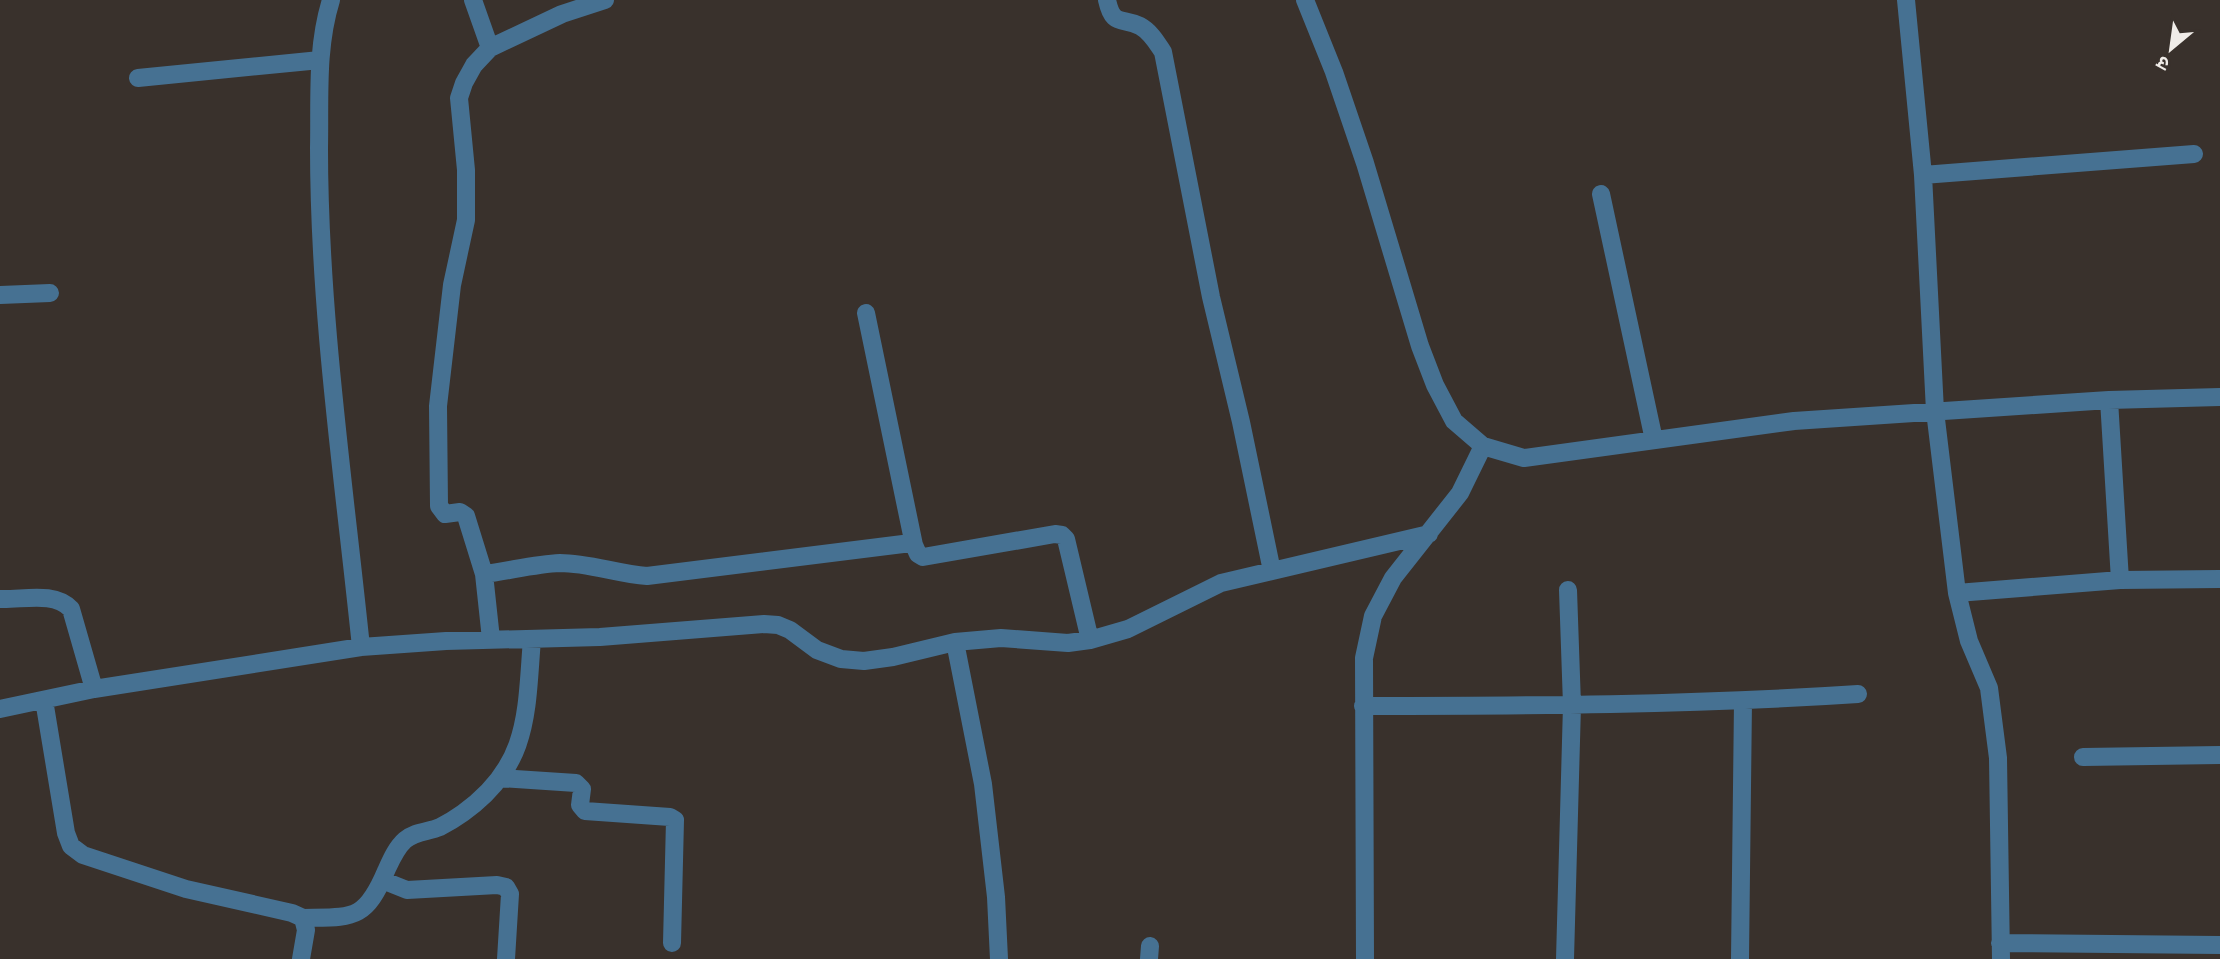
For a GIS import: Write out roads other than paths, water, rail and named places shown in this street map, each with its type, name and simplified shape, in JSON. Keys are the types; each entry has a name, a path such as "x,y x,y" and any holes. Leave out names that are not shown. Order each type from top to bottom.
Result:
{"street":[{"path":"331,0 320,60 319,192 328,327 362,647"},
{"path":"472,0 490,48"},
{"path":"491,639 484,575 466,516 460,512 445,514 439,506 438,406 452,285 466,220 466,170 459,98 474,65 490,48 562,14 605,0"},
{"path":"1107,0 1114,18 1139,26 1150,34 1163,52 1211,298 1241,422 1272,570"},
{"path":"1305,0 1338,85 1420,346 1435,385 1454,421 1483,446 1524,458 1794,421 2109,400 2220,397"},
{"path":"1906,0 1923,174 1935,411 1957,593 1969,641 1989,688 1998,758 2000,951 2220,945"},
{"path":"138,78 320,60"},
{"path":"1923,174 2194,154"},
{"path":"1601,194 1654,440"},
{"path":"0,295 50,293"},
{"path":"866,313 918,554 923,557 1062,535 1066,539 1090,640"},
{"path":"2109,400 2120,580"},
{"path":"1365,959 1364,658 1373,616 1393,578 1460,494 1483,446"},
{"path":"0,709 94,689 362,647 491,639 600,637 764,624 778,625 790,630 817,650 841,659 864,660 893,657 955,642 1001,638 1068,643 1128,629 1221,583 1429,534"},
{"path":"484,575 559,563 625,575 647,576 914,544"},
{"path":"1957,593 2120,580 2220,579"},
{"path":"1565,959 1572,705 1568,590"},
{"path":"0,599 49,598 64,602 71,610 94,689"},
{"path":"44,700 66,833 71,846 83,855 224,899 292,913 303,918 346,917 363,909 378,889 393,854 405,840 420,832 439,827 483,798 511,762 520,742 532,639"},
{"path":"955,642 983,783 996,897 999,959"},
{"path":"1363,706 1743,701 1858,694"},
{"path":"1740,959 1743,701"},
{"path":"2083,757 2220,755"},
{"path":"500,778 576,783 581,786 580,805 585,811 670,817 675,820 671,943"},
{"path":"382,880 407,890 497,885 506,887 510,894 506,959"},
{"path":"301,959 306,930 303,918"}]}
